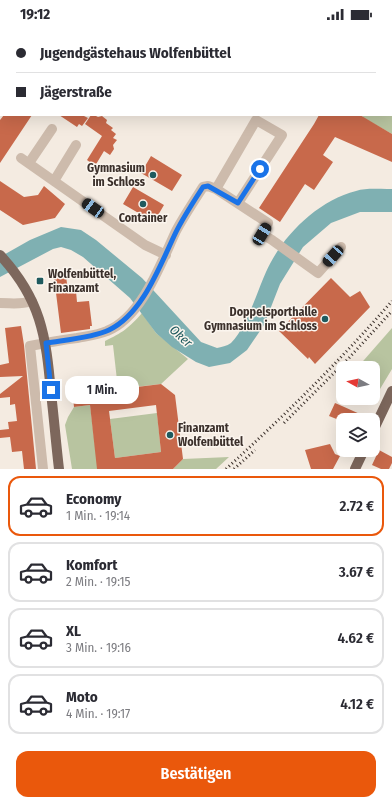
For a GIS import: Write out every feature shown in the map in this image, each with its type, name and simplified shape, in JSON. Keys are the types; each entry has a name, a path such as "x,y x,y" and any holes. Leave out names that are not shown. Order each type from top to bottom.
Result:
{"main road":[{"path":"0,255 17,274 32,301 39,318 46,343 59,469"},
{"path":"380,416 392,391"},
{"path":"355,469 361,457"}],"street":[{"path":"216,189 256,120 282,135 238,203"},
{"path":"52,129 25,161 145,245 166,255"},
{"path":"54,181 76,145"},
{"path":"43,469 30,346 96,335 119,324 132,313 155,276 177,230 203,187 208,186 216,189 268,223 262,234 318,273 341,247"},
{"path":"0,303 22,304 32,301"}],"green space":[{"path":"392,116 392,134 362,117"},
{"path":"142,313 156,333 188,359 161,384 118,389 113,345 105,346 105,341 125,330"},
{"path":"392,328 392,369 380,389 380,361 363,361"},
{"path":"90,405 98,469 72,469 65,425 74,407"},
{"path":"157,413 161,452 115,458 110,419"},
{"path":"229,457 216,469 173,469 183,459"}],"water":[{"name":"Oker","path":"363,189 392,189 392,212 360,212 331,223 303,247 280,284 264,325 247,350 230,363 209,367 196,362 172,347 156,333 130,298 83,257 71,250 61,247 53,249 0,277 0,257 30,240 61,227 81,230 96,240 142,278 201,342 217,348 231,343 242,329 273,259 291,233 302,222 328,203 342,196"}],"building":[{"path":"3,116 31,116 0,163 0,120"},
{"path":"60,116 84,116 88,118 82,126 79,124 77,127"},
{"path":"90,116 102,116 107,120 106,123 113,128 111,130 116,134 113,138 117,140 113,145 114,149 110,155 104,151 95,166 87,160 102,136 85,124"},
{"path":"318,116 362,116 392,134 392,162 335,137 323,155 333,162 314,190 305,184 280,222 259,208"},
{"name":"Container","path":"151,156 182,175 172,191 141,173"},
{"path":"0,181 24,197 38,195 44,186 65,204 55,218 23,225 0,210"},
{"name":"Container","path":"133,187 164,205 154,222 123,204"},
{"path":"66,276 68,291 76,291 77,302 89,301 92,326 90,326 90,329 61,333 54,277"},
{"name":"Doppelsporthalle Gymnasium im Schloss","path":"331,278 350,297 360,291 370,307 315,364 279,331"},
{"path":"21,326 36,469 24,469 22,451 12,452 10,437 0,438 0,430 9,429 8,422 17,421 15,404 10,405 10,397 0,398 0,394 23,376 0,377 0,365 9,363 5,328"},
{"name":"Finanzamt Wolfenbüttel","path":"96,377 97,392 161,384 175,395 183,459 173,469 97,469 90,405 74,407 71,380","holes":["156,405 161,452 115,458 109,411"]},
{"path":"335,403 336,405 340,405 358,413 336,413 336,419 329,416"},
{"path":"330,444 336,457 339,457 333,469 311,469 305,450"},
{"path":"380,451 392,457 392,463 389,469 381,469 372,465 376,457 380,457"}],"railway":[{"path":"226,469 311,388 392,301"},
{"path":"284,423 348,359 392,311"},
{"path":"234,469 255,450"}],"place":[{"name":"Gymnasium im Schloss","path":"153,175"},
{"name":"Container","path":"143,204"},
{"name":"Wolfenbüttel, Finanzamt","path":"40,281"},
{"name":"Doppelsporthalle Gymnasium im Schloss","path":"325,319"},
{"name":"Finanzamt Wolfenbüttel","path":"170,435"}],"route":[{"path":"51,390 46,343 96,335 107,331 126,319 132,313 155,276 177,230 203,187 208,186 216,189 238,203 260,169"}]}
